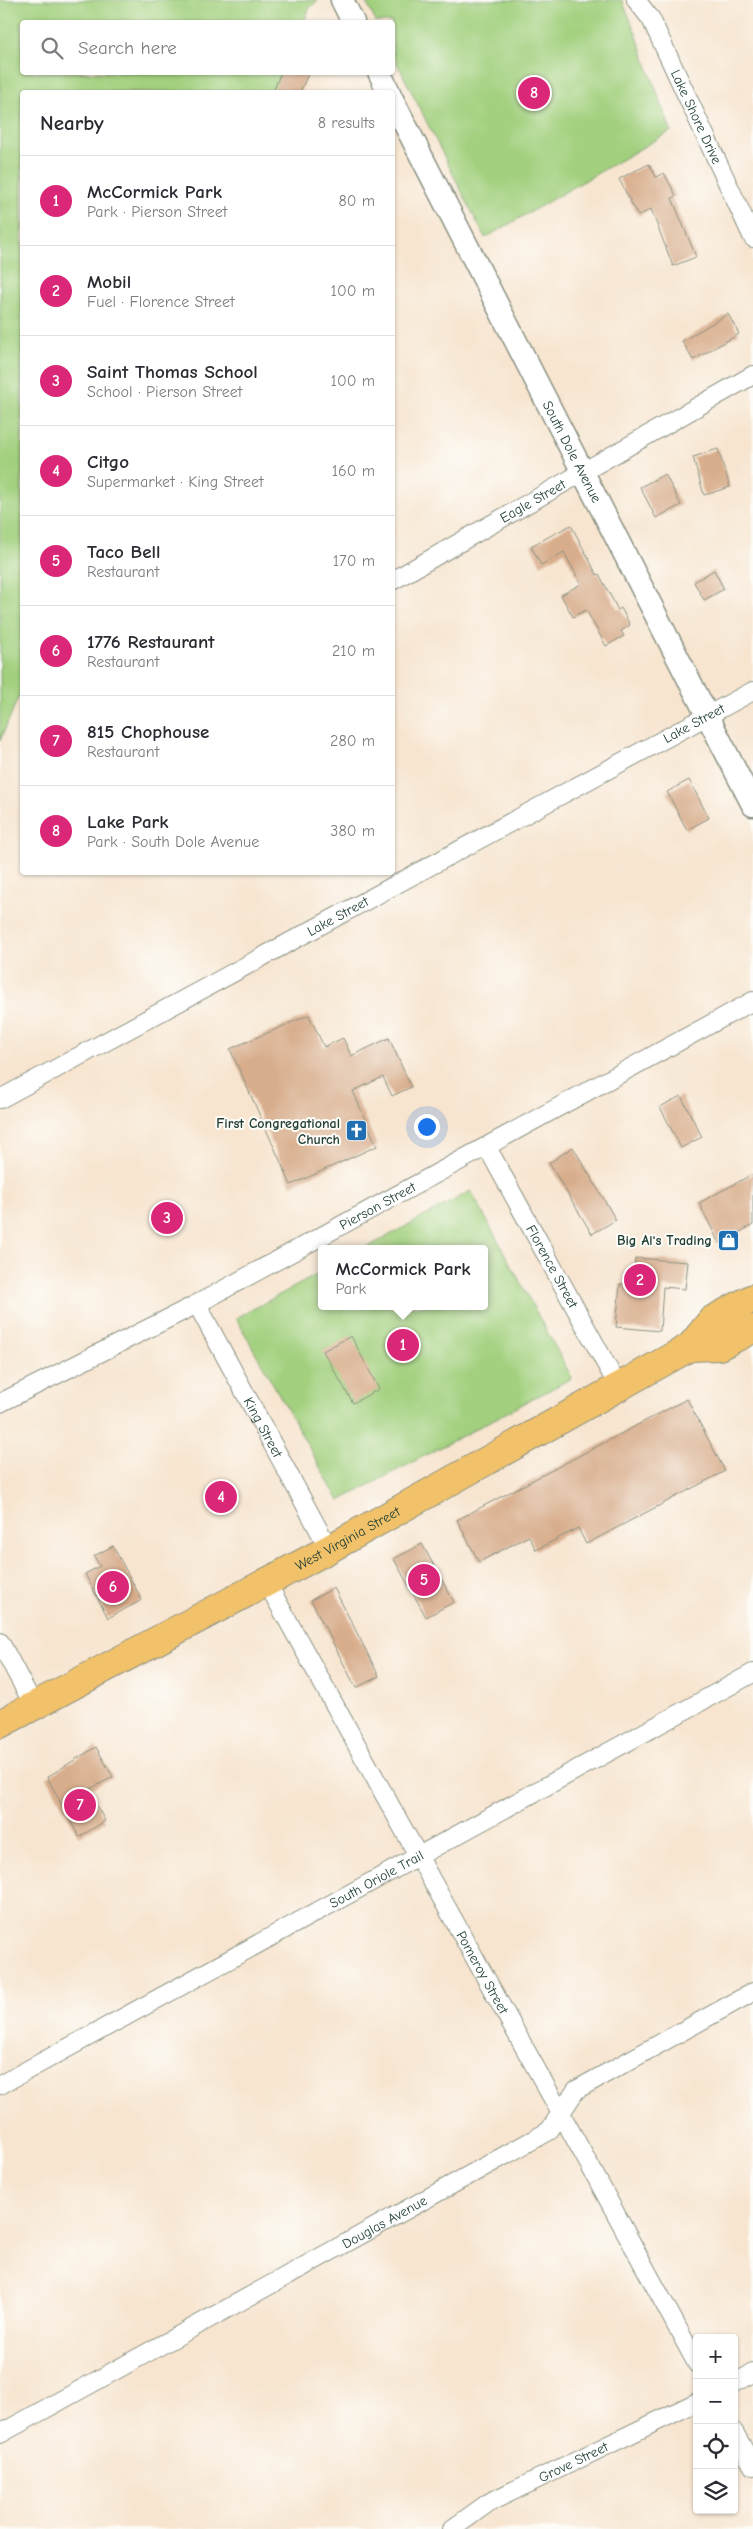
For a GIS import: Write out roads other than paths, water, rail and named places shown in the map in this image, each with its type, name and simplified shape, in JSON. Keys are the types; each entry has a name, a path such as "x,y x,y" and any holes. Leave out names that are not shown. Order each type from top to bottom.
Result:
{"main road":[{"name":"West Virginia Street","path":"0,1724 330,1550 690,1347 712,1320 753,1298"},
{"name":"West Virginia Street","path":"690,1347 719,1346 753,1329"}],"street":[{"path":"342,0 352,20"},
{"name":"Lake Shore Drive","path":"636,0 651,19 753,238"},
{"path":"380,75 388,90"},
{"name":"South Dole Avenue","path":"395,105 753,805"},
{"name":"Eagle Street","path":"395,579 753,375"},
{"name":"Lake Street","path":"0,1099 753,691"},
{"name":"Pierson Street","path":"0,1403 197,1304 753,1001"},
{"name":"Florence Street","path":"487,1147 618,1386"},
{"name":"King Street","path":"197,1304 330,1550"},
{"name":"Pomeroy Street","path":"267,1583 693,2357"},
{"path":"0,1642 34,1706"},
{"name":"South Oriole Trail","path":"0,2084 753,1674"},
{"name":"Douglas Avenue","path":"0,2434 549,2131 576,2090 753,1992"},
{"path":"738,2381 753,2373"},
{"name":"Grove Street","path":"452,2529 488,2503 693,2404"},
{"path":"738,2439 753,2466"}],"place":[{"name":"Lake Park","path":"534,93"},
{"name":"First Congregational Church","path":"356,1131"},
{"name":"Saint Thomas School","path":"167,1218"},
{"name":"Big Al's Trading","path":"728,1240"},
{"name":"Mobil","path":"640,1280"},
{"name":"McCormick Park","path":"403,1345"},
{"name":"Citgo","path":"221,1497"},
{"name":"Taco Bell","path":"424,1580"},
{"name":"1776 Restaurant","path":"113,1587"},
{"name":"815 Chophouse","path":"80,1805"}]}
